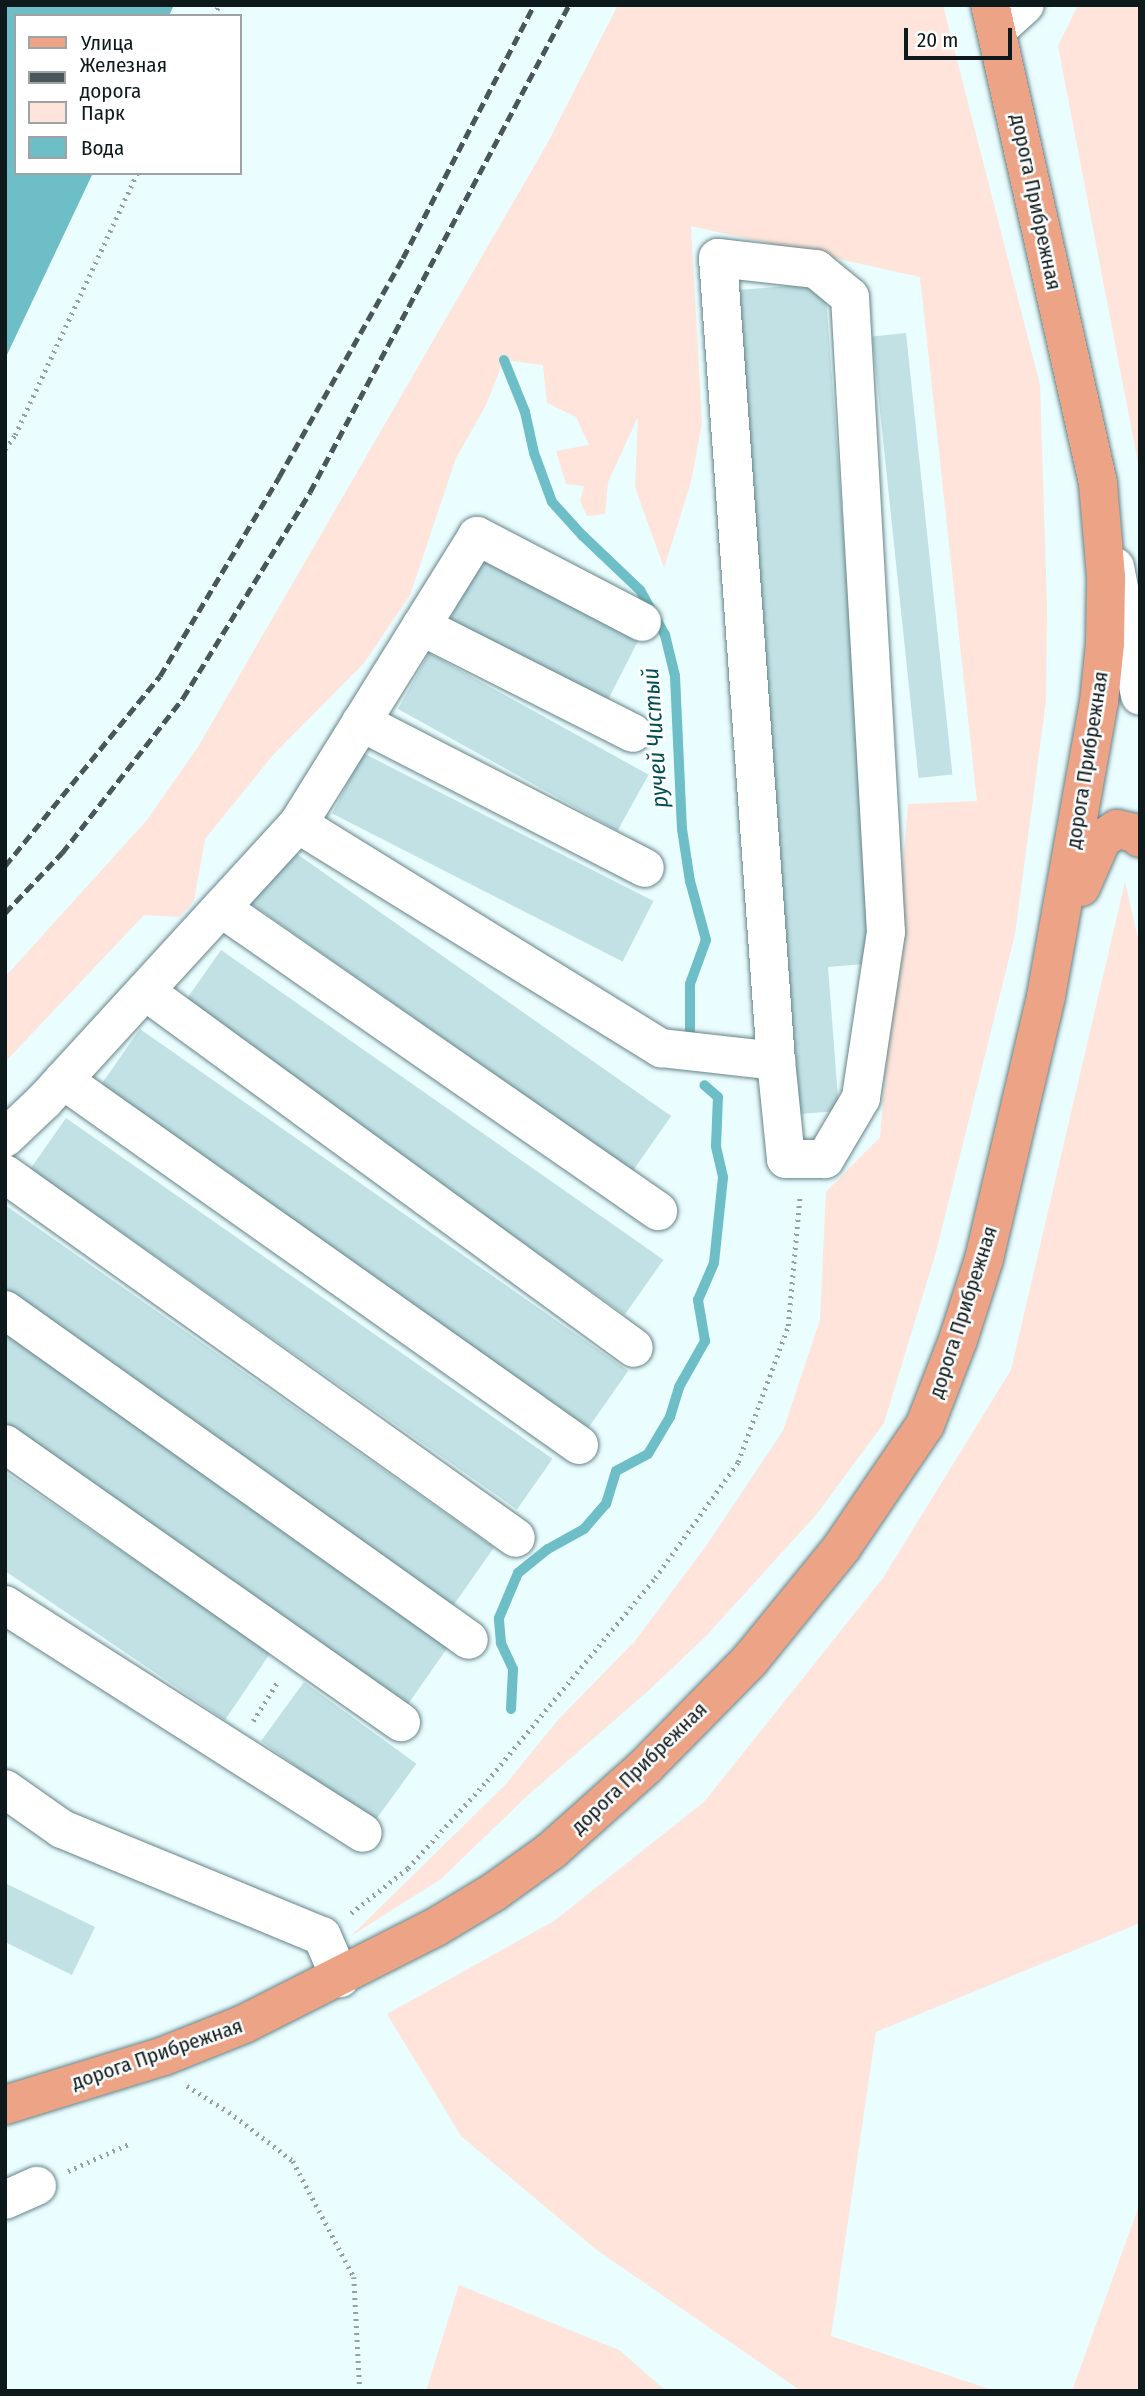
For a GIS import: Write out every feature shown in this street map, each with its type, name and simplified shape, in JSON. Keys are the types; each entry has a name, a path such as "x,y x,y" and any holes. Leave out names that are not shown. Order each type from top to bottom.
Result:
{"main road":[{"name":"дорога Прибрежная","path":"5,2105 164,2056 244,2024 340,1978 483,1899 551,1851 646,1766 750,1660 850,1537 925,1425 958,1340 984,1259 1046,996 1099,702 1105,643 1106,577 1098,483 1004,13"},
{"path":"1046,996 1086,871 1102,839 1117,829 1135,833 1140,838"}],"street":[{"path":"718,258 816,269 850,298 886,932 861,1098 825,1159 786,1159 776,1061 718,258"},
{"path":"1098,483 1140,696"},
{"path":"5,1138 63,1080 298,824 477,536 642,622"},
{"path":"421,626 633,733"},
{"path":"361,722 645,868"},
{"path":"298,824 661,1048 776,1061"},
{"path":"221,908 657,1211"},
{"path":"145,991 634,1348"},
{"path":"63,1080 579,1445"},
{"path":"5,1174 516,1538"},
{"path":"5,1310 469,1640"},
{"path":"5,1444 401,1722"},
{"path":"5,1605 363,1833"},
{"path":"5,1789 62,1829 322,1936 340,1978"}],"path":[{"path":"5,449 15,435 136,175"},
{"path":"322,1936 408,1868 487,1781 655,1578 738,1462 788,1326 803,1159"},
{"path":"234,1751 297,1649"},
{"path":"164,2056 175,2078 229,2112 293,2161 354,2277 360,2391"}],"green space":[{"path":"618,5 943,5 1040,385 1047,606 1046,701 1015,934 936,1252 884,1423 816,1515 705,1637 647,1692 527,1796 441,1879 351,1936 505,1785 558,1720 635,1641 706,1546 783,1431 820,1320 826,1192 880,1137 908,804 977,801 920,277 691,226 702,423 691,482 664,568 635,487 638,417 608,482 605,514 587,516 580,501 584,486 566,484 556,451 589,445 576,417 547,403 543,365 504,360 485,407 456,458 410,595 364,663 273,755 205,839 194,901 179,917 144,915 5,1062 5,977 147,820 198,747 547,144"},
{"path":"1078,5 1140,5 1140,473 1058,46"},
{"path":"1125,882 1140,947 1140,1923 876,2032 831,2336 995,2391 801,2391 597,2250 461,2136 387,2014 554,1921 704,1802 883,1578 1011,1370"},
{"path":"1140,2203 1140,2391 1072,2391"},
{"path":"459,2285 619,2350 666,2391 426,2391"}],"water":[{"path":"5,5 174,5 170,14 14,14 14,175 92,175 5,359"}],"building":[{"path":"825,283 875,963 828,967 839,1111 799,1114 738,290"},
{"path":"906,333 952,775 919,778 872,337"},
{"path":"480,559 639,640 605,705 447,624"},
{"path":"429,653 649,775 618,831 398,709"},
{"path":"363,753 653,901 623,962 332,814"},
{"path":"287,847 671,1116 633,1171 249,902"},
{"path":"221,950 663,1260 625,1315 183,1005"},
{"path":"140,1029 628,1371 586,1431 98,1089"},
{"path":"66,1118 553,1459 517,1509 30,1169"},
{"path":"5,1205 494,1547 443,1620 5,1314"},
{"path":"5,1333 450,1644 401,1714 5,1437"},
{"path":"5,1472 271,1652 225,1720 5,1571"},
{"path":"304,1682 416,1764 374,1823 261,1741"},
{"path":"5,1883 95,1927 72,1975 5,1942"}],"waterway":[{"name":"ручей Чистый","path":"504,360 525,412 534,453 552,502 582,535 640,590 665,635 675,676 682,829 690,881 706,940 690,984 690,1033"},
{"name":"ручей Чистый","path":"511,1709 513,1669 501,1643 499,1618 518,1573 548,1549 584,1529 606,1504 616,1471 648,1454 670,1417 679,1387 705,1341 698,1300 714,1263 723,1177 716,1146 718,1097 704,1085"}],"railway":[{"path":"5,866 160,676 279,477 403,258 534,5"},
{"path":"5,913 62,853 183,698 310,492 569,5"}]}
